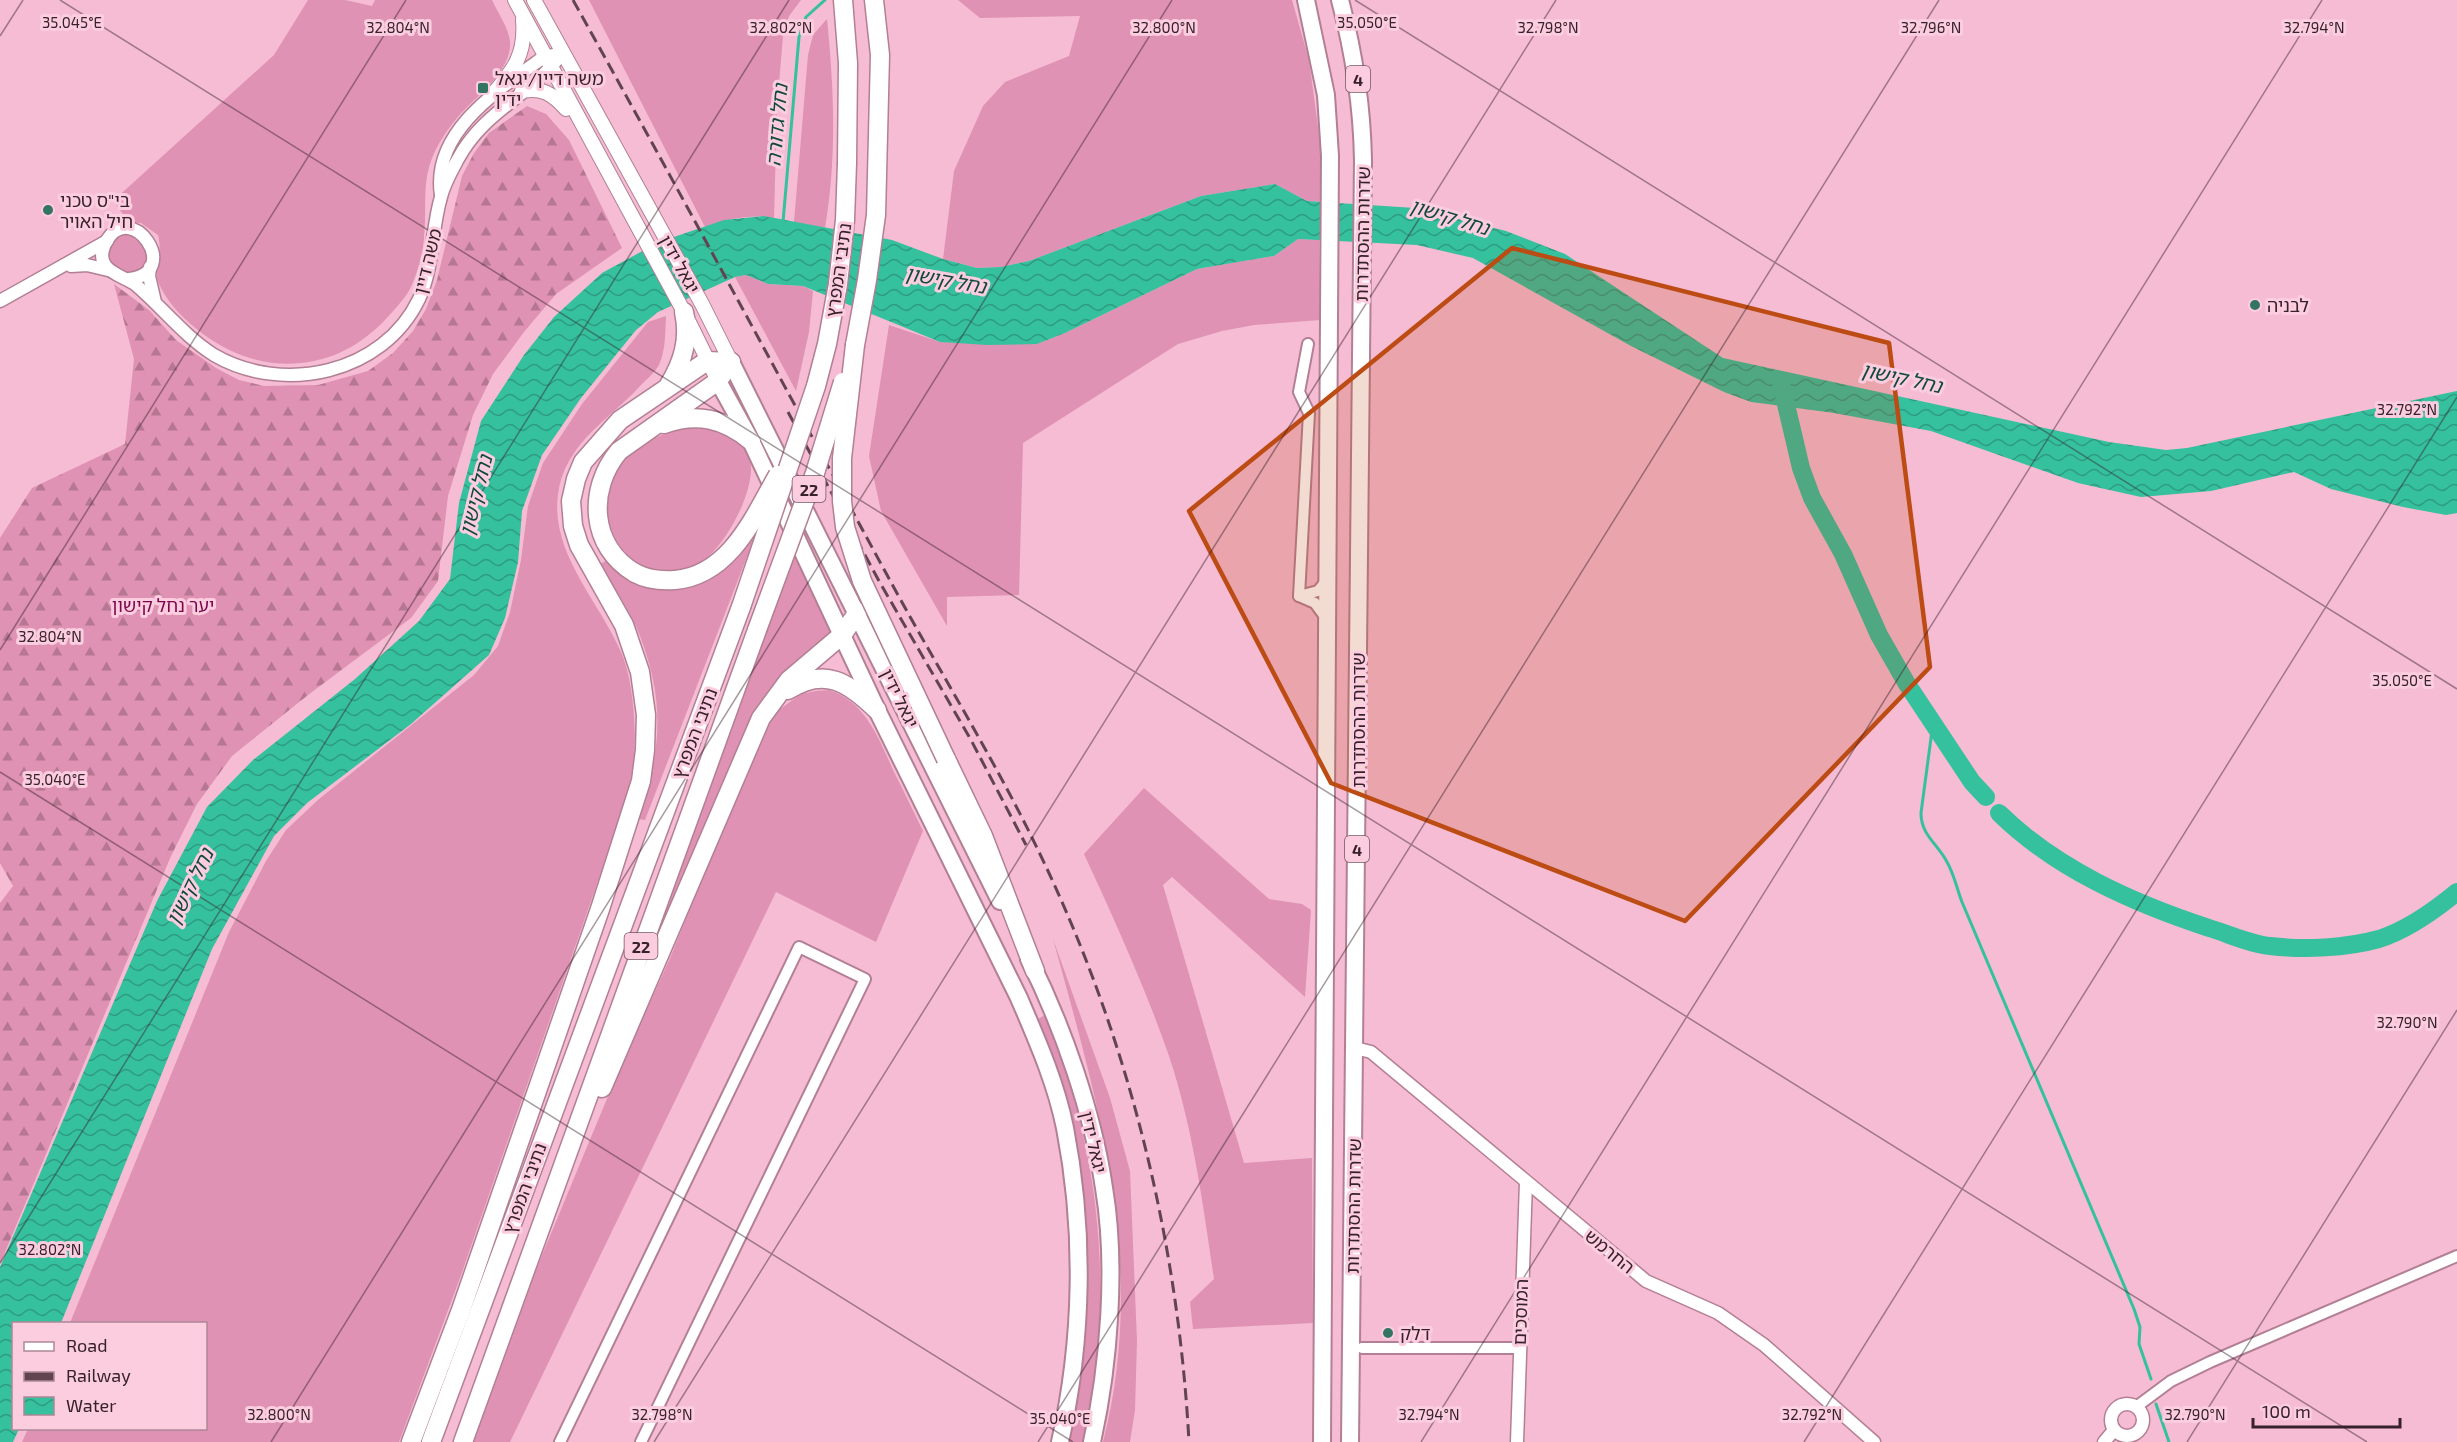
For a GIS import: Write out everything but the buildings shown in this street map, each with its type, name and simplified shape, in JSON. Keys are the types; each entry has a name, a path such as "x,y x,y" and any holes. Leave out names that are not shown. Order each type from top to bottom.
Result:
{"highway":[{"name":"נתיבי המפרץ","path":"430,1442 741,607 799,437 827,344 838,284 845,220 849,110 843,0"},
{"name":"שדרות ההסתדרות","path":"1340,0 1354,50 1360,92 1363,160 1350,1442"},
{"name":"שדרות ההסתדרות","path":"1307,2 1326,94 1330,156 1323,1442"},
{"name":"נתיבי המפרץ","path":"463,1442 815,473 855,345 876,215 880,56 875,7"},
{"path":"668,386 686,344 687,324 684,312"},
{"path":"855,345 842,458 842,501 845,527 854,563 983,836 1035,971"},
{"path":"411,1442 461,1310 600,909 641,782 646,715 640,672 624,625 579,545 573,525 571,501 583,462 620,420 707,361 731,362"},
{"path":"731,362 718,381 638,436 609,463 602,478 597,516 602,535 611,554 645,578 665,581 687,579 704,573 744,536 799,437"},
{"name":"יגאל ידין","path":"731,362 858,612 1035,971 1082,1095 1105,1189 1109,1259 1109,1297 1101,1395 1092,1442"},
{"name":"יגאל ידין","path":"718,381 751,441 877,710 1027,1016 1046,1063 1065,1126 1077,1227 1078,1286 1074,1359 1060,1442"},
{"path":"638,436 677,420 706,418 733,427 751,441"},
{"path":"527,1263 749,741 772,702 789,680 843,635 858,612"},
{"path":"772,702 798,684 818,678 831,678 852,688 877,710"},
{"path":"461,1310 609,959"}],"main road":[{"name":"יגאל ידין","path":"515,0 547,63 684,312 718,381"},
{"name":"יגאל ידין","path":"534,0 702,304 731,362"},
{"path":"492,95 512,70 522,52 523,15"},
{"path":"522,91 534,88 547,91 580,123"}],"street":[{"name":"משה דיין","path":"129,279 178,326 214,354 236,366 261,374 291,376 312,374 346,365 376,349 396,331 419,299 431,259 441,196 440,173 445,154 465,122 492,95 562,53"},
{"name":"משה דיין","path":"441,196 458,159 474,135 483,124 522,91 547,63"},
{"path":"0,301 64,267 122,230 132,230 148,239 153,248 149,276 156,304"},
{"path":"107,241 103,256 108,270"},
{"path":"64,267 80,264 108,270 118,277 129,279 143,275 150,267"},
{"path":"1299,596 1309,413 1299,392 1308,344"},
{"path":"1299,596 1318,591 1329,578"},
{"path":"1299,596 1315,603 1328,622"},
{"path":"560,1442 799,947 865,979 641,1442"},
{"name":"החרמש","path":"1355,1048 1371,1052 1646,1281 1718,1313 1764,1344 1874,1442"},
{"name":"המוסכים","path":"1517,1442 1526,1182"},
{"path":"2136,1407 2142,1419 2138,1431 2126,1436 2114,1430 2111,1422 2115,1410 2127,1405 2136,1407 2171,1381 2457,1256"},
{"path":"1362,1348 1519,1348"},
{"path":"2104,1442 2114,1430"}],"highlighted area":[{"path":"1512,248 1889,343 1930,667 1685,921 1331,783 1189,511"}],"green space":[{"path":"308,0 345,0 372,6 375,0 492,0 509,36 509,53 499,74 453,123 433,155 428,170 422,251 415,277 404,298 364,339 342,351 320,360 296,364 272,363 249,358 225,348 203,334 179,313 165,295 158,281 158,235 141,223 129,222 113,201 274,55"},
{"path":"589,0 801,0 789,16 783,36 777,107 774,218 739,218 705,227"},
{"path":"958,0 1292,0 1309,60 1320,142 1323,202 1307,201 1275,184 1201,196 1029,261 1001,267 977,268 943,259 954,171 983,106 1005,82 1069,56 1080,16 980,18"},
{"path":"827,19 833,149 825,228 794,222 808,55 813,35"},
{"name":"יער נחל קישון","path":"527,106 546,114 569,140 622,248 556,294 493,374 473,415 448,496 438,581 411,618 308,695 232,756 197,804 171,856 0,1264 0,903 13,886 0,863 0,538 32,488 125,444 134,359 114,284 149,310 176,340 216,368 239,380 264,386 318,385 368,371 393,353 413,331 426,309 437,280 462,176 474,153 489,133"},
{"path":"128,234 136,235 142,240 147,246 147,262 142,268 136,273 128,274 120,273 114,268 109,262 108,254 109,246 114,240 120,235"},
{"path":"1298,239 1319,240 1320,320 1254,325 1222,331 1178,344 1023,443 1019,595 947,597 947,626 881,511 869,456 889,325 940,342 1037,344 1065,333 1197,269 1274,256"},
{"path":"746,275 768,284 803,286 813,291 809,332 796,391 735,277"},
{"path":"666,316 664,347 659,365 629,398 579,446 562,476 558,494 561,536 578,576 612,633 629,678 635,728 631,779 616,829 460,1278 399,1442 22,1442 28,1430 207,1430 207,1322 70,1322 229,932 266,861 286,830 319,799 474,675 498,646 510,612 521,560 528,506 543,463 582,404 648,322"},
{"path":"689,428 724,433 737,439 745,448 750,458 751,471 742,506 719,546 699,564 674,571 641,566 627,557 616,545 609,530 605,514 605,497 610,481 624,457 640,445 660,436"},
{"path":"755,536 645,820 638,819 656,750 657,706 654,684 636,627 600,564 608,560 630,579 648,588 663,590 687,588 720,573"},
{"path":"793,551 832,636 744,736 660,930 654,929"},
{"path":"829,690 853,703 870,723 923,831 876,942 776,892 510,1442 471,1442 516,1318 611,1089 671,956 743,776 776,712 801,694"},
{"path":"1144,788 1269,899 1302,904 1311,910 1305,997 1172,877 1163,885 1244,1163 1312,1158 1313,1323 1193,1329 1190,1302 1214,1279 1185,1111 1169,1056 1150,1005 1084,854"},
{"path":"1053,939 1110,1098 1130,1171 1137,1341 1135,1410 1130,1442 1103,1442 1116,1377 1121,1313 1119,1250 1112,1188 1101,1126 1087,1064"},
{"path":"1045,1015 1059,1050 1080,1123 1088,1159 1098,1234 1099,1326 1095,1376 1085,1442 1069,1442 1086,1327 1087,1236 1078,1162 1070,1125 1038,1019"}],"water":[{"name":"נחל קישון","path":"1275,184 1307,201 1415,208 1506,231 1565,254 1723,358 2109,442 2166,450 2187,448 2457,391 2457,513 2446,515 2403,507 2331,489 2294,472 2211,491 2141,497 2078,483 1931,431 1834,413 1751,402 1724,392 1631,346 1473,258 1417,245 1298,239 1274,256 1197,269 1065,333 1037,344 988,345 940,342 803,286 768,284 746,275 735,277 658,312 636,330 581,398 542,455 522,511 518,562 505,618 489,655 411,724 307,803 274,836 212,949 61,1322 12,1322 12,1430 19,1430 13,1442 0,1442 0,1267 157,901 207,807 253,760 355,679 419,621 450,579 459,503 481,421 524,355 554,317 602,273 659,242 724,220 764,216 892,240 943,259 977,268 1001,267 1029,261 1201,196"}],"waterway":[{"name":"נחל גדורה","path":"783,222 799,37 806,17 825,0"},
{"path":"1781,383 1801,468 1812,498 1843,554 1879,635 1907,684 1972,782 1986,797"},
{"path":"1933,723 1921,813 1922,821 1930,839 1952,871 1962,902 2134,1309 2140,1327 2139,1344 2151,1379"},
{"path":"1999,813 2045,851 2097,882 2180,918 2262,945 2297,948 2325,947 2379,939 2400,931 2420,919 2457,892"},
{"path":"2156,1404 2169,1442"}],"railway":[{"path":"573,0 905,608 1003,781 1071,922 1123,1066 1160,1214 1183,1366 1189,1442"},
{"path":"788,412 879,581 971,740 1026,845"}],"place":[{"name":"משה דיין/יגאל ידין","path":"483,88"},
{"name":"בי\"ס טכני חיל האויר","path":"48,210"},
{"name":"לבניה","path":"2255,305"},
{"name":"דלק","path":"1388,1333"}]}
